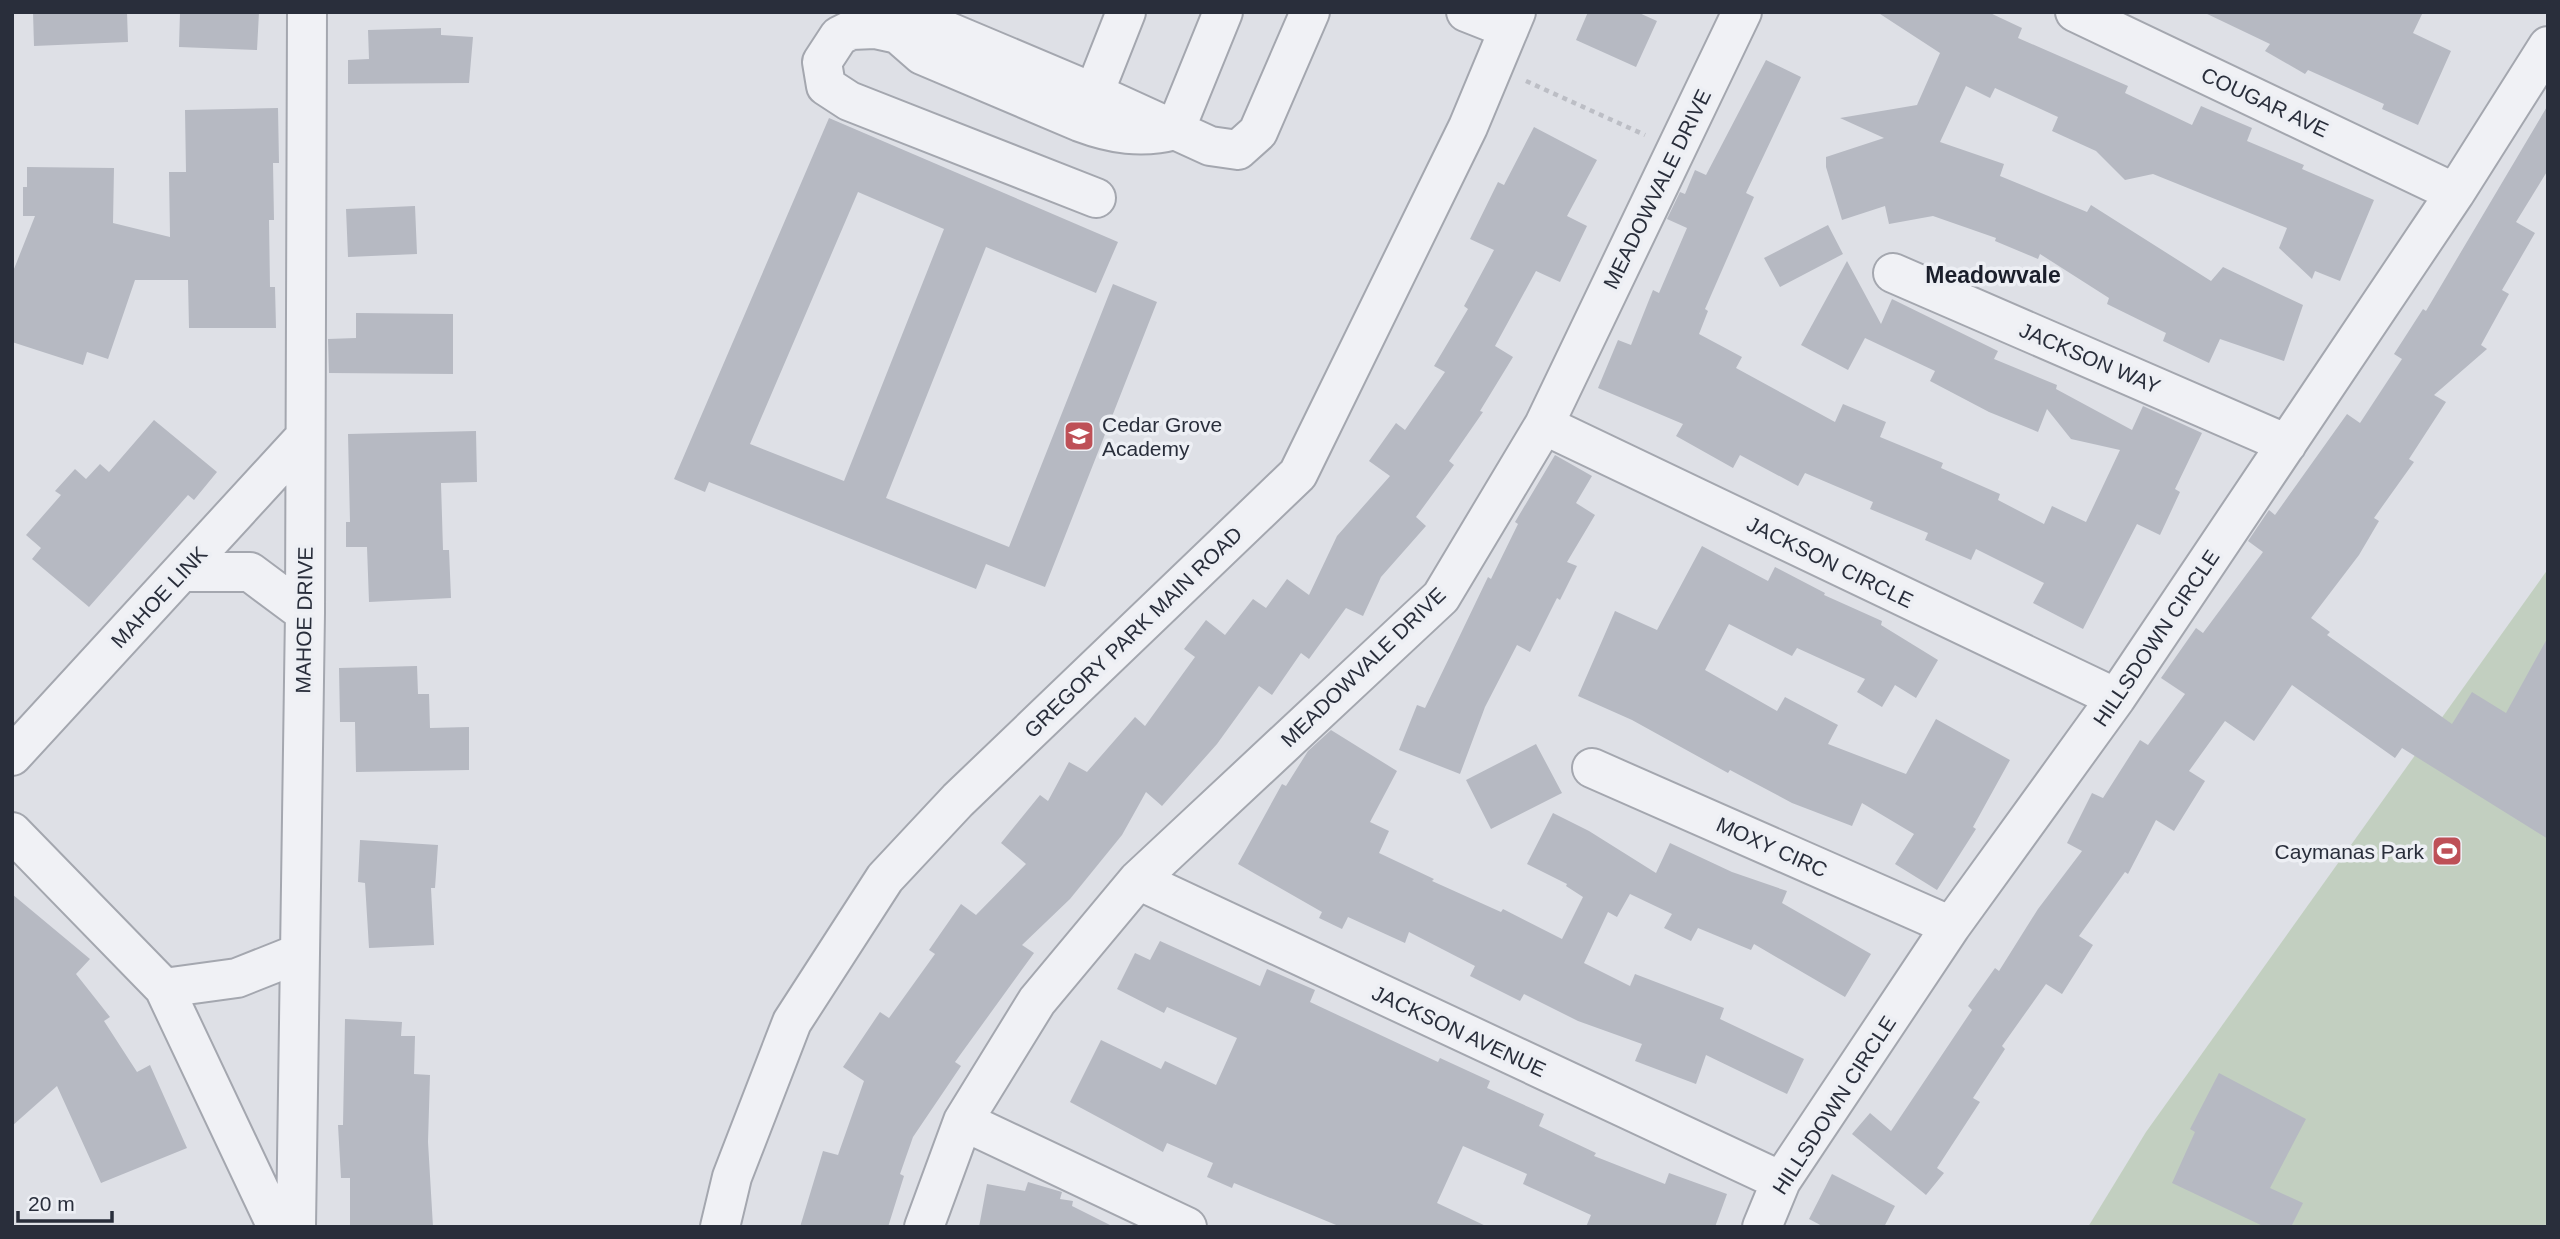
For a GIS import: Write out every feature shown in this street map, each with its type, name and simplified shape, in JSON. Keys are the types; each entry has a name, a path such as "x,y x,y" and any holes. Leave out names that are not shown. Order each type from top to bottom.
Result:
{"street":[{"name":"MAHOE DRIVE","path":"296,1227 305,613 307,12"},
{"path":"1094,93 1126,12"},
{"path":"1175,130 1223,12"},
{"path":"898,34 915,26 935,26 1094,93 1210,146 1238,150 1258,132 1310,12"},
{"path":"1466,12 1512,21"},
{"name":"MEADOWVALE DRIVE","path":"924,1227 963,1121 1037,1001 1138,880 1441,597 1544,425 1742,12"},
{"name":"COUGAR AVE","path":"2075,12 2455,193"},
{"name":"GREGORY PARK MAIN ROAD","path":"720,1227 732,1177 792,1021 885,878 958,800 1297,474 1468,128 1512,21"},
{"path":"1096,198 849,101 826,86 822,62 839,36 851,30 875,29 898,34 922,55 1104,131 1131,135 1175,130"},
{"name":"HILLSDOWN CIRCLE","path":"1762,1227 1781,1181 1951,926 2116,698 2455,193 2548,46"},
{"name":"JACKSON WAY","path":"1893,273 2287,444"},
{"name":"JACKSON CIRCLE","path":"1544,425 2116,698"},
{"name":"MAHOE LINK","path":"12,756 305,437"},
{"path":"182,572 250,572 305,613"},
{"name":"MOXY CIRC","path":"1592,768 1951,926"},
{"path":"12,832 164,988 277,1227"},
{"name":"JACKSON AVENUE","path":"1138,880 1781,1181"},
{"path":"164,988 237,978 300,953"},
{"path":"963,1121 1187,1227"}],"path":[{"path":"1493,66 1677,149"}],"green space":[{"name":"Caymanas Park","path":"2548,569 2548,1227 2088,1227 2146,1132"}],"building":[{"path":"33,12 127,12 128,42 34,46"},
{"path":"180,12 259,12 257,50 179,47"},
{"path":"1588,12 1637,12 1657,21 1636,67 1576,40"},
{"path":"1877,12 1988,12 2022,28 2018,38 2128,86 2125,93 2192,125 2201,106 2252,128 2247,141 2304,165 2302,169 2374,200 2340,281 2315,271 2312,279 2279,248 2287,228 2153,174 2125,180 2096,151 2052,131 2058,117 1995,88 1990,98 1966,86 1940,142 2004,164 2000,176 2087,212 2091,205 2211,281 2223,267 2303,305 2284,361 2220,339 2209,363 2163,341 2166,333 2107,304 2109,298 2040,254 2038,259 1995,241 1996,238 1933,216 1889,224 1885,206 1842,220 1826,167 1826,157 1884,138 1840,118 1917,105 1940,53"},
{"path":"2203,12 2423,12 2413,33 2451,51 2418,125 2382,109 2384,104 2308,70 2305,74 2265,51 2270,44"},
{"path":"441,28 441,35 473,37 469,83 348,84 348,60 369,59 368,30"},
{"path":"1766,60 1801,77 1746,193 1754,197 1705,309 1708,311 1699,334 1742,357 1736,368 1835,422 1843,404 1886,422 1880,437 1943,463 1941,468 2000,494 1998,500 2044,524 2052,506 2086,522 2120,450 2071,439 2047,409 2038,432 1989,412 1930,381 1935,371 1865,338 1848,370 1801,345 1847,261 1881,324 1892,299 1998,351 1994,359 2057,385 2056,389 2132,430 2143,406 2202,433 2175,489 2180,492 2160,535 2137,524 2083,629 2033,603 2044,583 1976,549 1971,560 1925,540 1928,533 1870,509 1873,502 1805,473 1798,486 1740,455 1733,468 1676,436 1683,424 1598,388 1618,340 1631,345 1653,290 1659,293 1687,228 1667,219 1680,192 1685,194 1695,170 1706,175"},
{"path":"2548,105 2548,170 2516,222 2535,233 2502,290 2509,294 2481,345 2487,349 2434,395 2446,402 2409,459 2414,462 2374,518 2379,521 2359,555 2311,618 2330,632 2327,635 2452,724 2472,692 2506,713 2548,637 2548,839 2402,748 2395,758 2292,685 2254,741 2225,721 2189,771 2205,781 2174,831 2156,820 2128,874 2125,872 2079,936 2093,945 2062,994 2046,984 2002,1046 2005,1049 1973,1098 1980,1102 1937,1168 1944,1173 1926,1195 1852,1134 1870,1113 1891,1131 1972,1010 1968,1006 1995,968 1999,971 2038,909 2082,851 2067,843 2092,793 2103,798 2140,740 2148,745 2185,694 2161,678 2196,628 2203,633 2263,552 2248,541 2269,510 2275,515 2347,414 2360,423 2402,359 2394,354 2423,309 2426,311"},
{"path":"278,108 279,163 273,163 274,220 269,220 270,287 275,287 276,328 189,328 188,280 135,280 108,359 87,352 83,365 12,342 12,274 35,216 23,216 23,187 27,187 27,167 114,168 113,223 170,237 169,172 186,172 185,110"},
{"path":"829,118 1118,242 1096,293 986,247 886,498 1009,547 1113,284 1157,302 1045,587 986,564 976,589 709,482 705,492 674,479","holes":["858,192 944,229 844,481 750,444"]},
{"path":"1534,127 1597,160 1567,216 1587,226 1560,282 1536,271 1495,346 1513,357 1480,411 1483,412 1449,461 1454,465 1416,517 1426,526 1381,577 1363,616 1346,608 1309,659 1301,653 1272,695 1259,686 1217,744 1162,806 1146,792 1122,835 1070,899 1022,945 1034,953 955,1062 961,1066 913,1137 900,1174 904,1176 888,1227 800,1227 823,1151 838,1155 864,1081 843,1067 880,1012 889,1018 935,954 929,950 961,904 976,915 1026,864 1001,843 1040,795 1048,801 1069,762 1087,772 1135,717 1145,726 1195,657 1184,649 1206,620 1225,635 1253,599 1266,608 1287,579 1309,595 1337,536 1390,476 1369,461 1396,423 1405,430 1445,372 1434,366 1468,309 1464,306 1494,250 1470,239 1498,182 1504,185"},
{"path":"415,206 417,254 348,257 346,209"},
{"path":"1828,225 1843,254 1780,287 1764,258"},
{"path":"356,313 453,314 453,374 329,373 328,339 356,338"},
{"path":"154,420 217,472 194,500 188,495 89,607 32,559 41,548 26,535 61,495 55,491 75,469 86,479 100,464 109,472"},
{"path":"476,431 477,482 441,483 443,550 449,550 451,598 369,602 367,547 346,547 346,522 350,522 348,434"},
{"path":"1555,455 1592,476 1576,503 1595,515 1567,562 1577,566 1560,600 1557,598 1530,652 1517,645 1485,707 1460,774 1399,750 1417,705 1425,708 1488,577 1491,579 1518,524 1515,522"},
{"path":"1702,546 1768,581 1775,567 1825,593 1824,595 1882,621 1881,625 1938,660 1916,698 1895,685 1882,707 1857,692 1865,679 1797,648 1792,656 1729,624 1705,670 1777,711 1785,697 1838,725 1828,744 1906,774 1936,719 2010,760 1973,827 1976,829 1937,890 1895,864 1914,834 1862,803 1852,826 1792,803 1730,770 1728,773 1632,720 1578,696 1615,611 1657,630"},
{"path":"417,666 418,694 429,694 430,728 469,727 469,770 356,772 355,722 340,722 339,668"},
{"path":"1331,730 1397,771 1370,822 1389,831 1379,853 1434,879 1432,881 1501,912 1503,909 1562,939 1583,897 1566,886 1567,884 1527,864 1553,813 1589,831 1656,873 1670,843 1732,872 1787,891 1782,903 1871,954 1845,997 1754,944 1751,950 1698,928 1691,941 1664,928 1672,914 1630,894 1617,917 1608,912 1584,963 1630,986 1635,974 1724,1008 1720,1019 1804,1059 1787,1094 1706,1055 1696,1084 1635,1061 1642,1044 1578,1021 1524,994 1520,1001 1470,976 1475,966 1409,932 1405,943 1348,917 1342,929 1319,918 1322,912 1238,864 1282,784 1286,786 1308,751"},
{"path":"1536,744 1562,793 1491,829 1466,780"},
{"path":"360,840 438,845 435,888 431,888 434,945 369,948 365,883 358,882"},
{"path":"12,894 90,959 76,974 110,1017 104,1021 137,1072 150,1065 187,1148 101,1183 57,1086 12,1126"},
{"path":"1160,941 1260,986 1267,969 1315,990 1310,1002 1438,1062 1440,1058 1490,1081 1487,1088 1544,1114 1539,1126 1596,1153 1594,1156 1665,1184 1669,1173 1727,1194 1715,1227 1586,1227 1591,1215 1523,1184 1527,1174 1463,1146 1437,1203 1488,1227 1341,1227 1234,1183 1232,1188 1207,1177 1213,1163 1167,1143 1163,1152 1070,1102 1101,1040 1161,1069 1165,1061 1216,1085 1237,1038 1167,1007 1164,1013 1117,989 1135,953 1150,960"},
{"path":"345,1019 402,1022 401,1036 415,1036 414,1074 430,1075 428,1142 433,1227 350,1227 350,1178 341,1178 338,1125 343,1125"},
{"path":"2219,1073 2306,1119 2270,1188 2303,1203 2291,1227 2265,1227 2172,1183 2195,1132 2190,1129"},
{"path":"1832,1174 1895,1206 1884,1227 1824,1227 1809,1219"},
{"path":"1028,1182 1062,1192 1060,1199 1073,1201 1072,1206 1114,1227 979,1227 987,1184 1025,1191"}],"place":[{"name":"Cedar Grove Academy","path":"1079,436"},
{"name":"Caymanas Park","path":"2447,851"}],"district":[{"name":"Meadowvale","path":"1993,275"}]}
